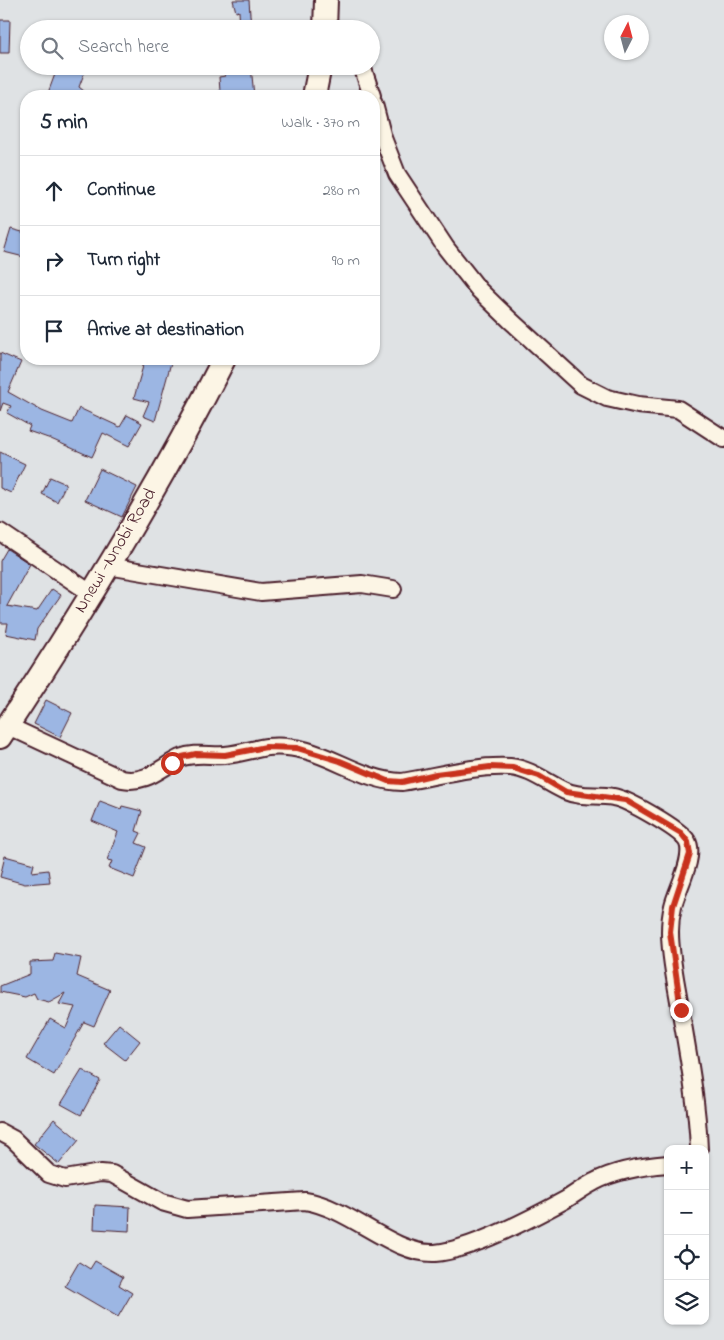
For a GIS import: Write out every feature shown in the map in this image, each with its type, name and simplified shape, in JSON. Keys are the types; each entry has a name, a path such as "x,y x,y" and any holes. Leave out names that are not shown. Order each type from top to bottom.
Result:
{"main road":[{"path":"325,20 326,0"},
{"path":"315,90 318,75"},
{"name":"Nnewi -Nnobi Road","path":"4,731 92,594 187,432 221,365"}],"street":[{"path":"365,75 370,90"},
{"path":"380,127 397,174 446,248 479,290 581,385 607,398 638,405 678,409 724,439"},
{"path":"0,532 92,594"},
{"path":"108,566 261,592 362,584 393,589"},
{"path":"4,731 122,779 134,782 151,776 182,757 196,754 225,755 266,747 297,748 340,761 388,781 402,782 436,774 490,767 513,768 539,776 566,792 625,800 668,825 681,833 688,842 690,854 673,906 670,932 672,956 697,1101 699,1145"},
{"path":"0,1132 13,1139 49,1174 56,1177 65,1179 101,1173 112,1174 162,1202 187,1209 306,1201 321,1203 336,1209 388,1240 414,1251 434,1253 464,1247 521,1222 566,1200 595,1181 623,1171 664,1165"}],"building":[{"path":"233,0 249,0 250,20 240,20 239,11 236,12"},
{"path":"0,20 10,20 9,53 0,53"},
{"path":"55,75 84,75 79,87 83,90 49,90"},
{"path":"252,75 253,90 220,90 219,77"},
{"path":"11,229 20,231 20,256 4,252"},
{"path":"0,353 20,362 8,392 42,411 72,423 79,408 120,427 127,415 142,423 129,446 103,433 92,457 28,431 30,426 7,413 11,406 3,403 0,411"},
{"path":"143,365 170,365 155,421 143,416 149,402 134,398"},
{"path":"0,452 25,464 11,493 0,488"},
{"path":"100,469 137,487 122,517 85,500"},
{"path":"50,477 66,484 57,502 42,494"},
{"path":"7,549 30,564 7,606 37,611 52,589 61,595 37,629 35,640 6,634 8,623 0,623 0,561"},
{"path":"46,700 72,713 60,737 34,724"},
{"path":"100,801 121,809 122,806 142,811 136,831 141,833 136,843 146,847 134,878 109,868 112,861 107,860 118,832 92,821"},
{"path":"5,856 34,864 32,872 48,870 50,882 25,884 0,877"},
{"path":"55,953 81,958 77,976 110,990 94,1026 84,1022 54,1075 27,1059 50,1019 66,1028 75,1007 59,1004 65,993 49,1002 37,999 34,993 25,997 0,992 0,986 30,974 30,962 53,961"},
{"path":"119,1024 140,1041 125,1060 103,1043"},
{"path":"82,1070 100,1080 81,1115 61,1104"},
{"path":"54,1119 79,1140 59,1164 34,1144"},
{"path":"95,1205 130,1207 129,1231 94,1229"},
{"path":"95,1261 123,1277 119,1285 132,1293 118,1317 65,1286 79,1262 90,1269"}],"route":[{"path":"172,763 182,757 196,754 225,755 266,747 297,748 340,761 388,781 402,782 436,774 490,767 513,768 539,776 566,792 586,796 615,797 625,800 681,833 688,842 690,854 673,906 670,932 681,1010"}]}
